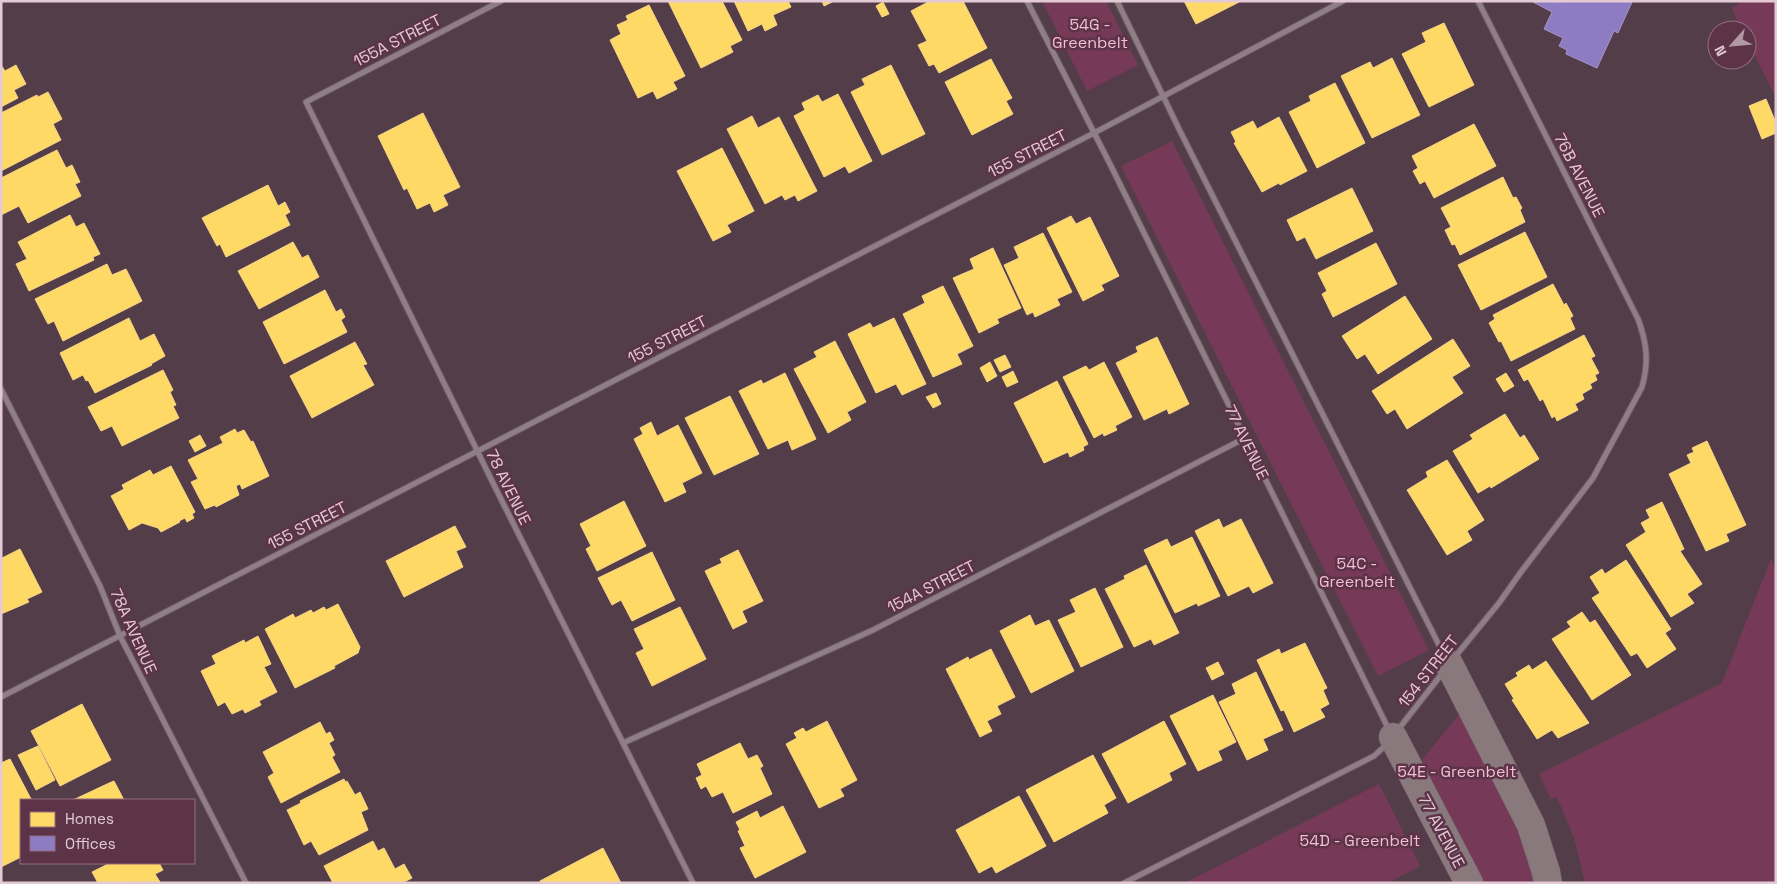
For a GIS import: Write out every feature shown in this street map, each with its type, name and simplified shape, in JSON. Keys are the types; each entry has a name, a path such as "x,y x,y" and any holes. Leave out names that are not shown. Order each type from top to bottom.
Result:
{"street":[{"name":"155A STREET","path":"306,102 501,1"},
{"name":"77 AVENUE","path":"1027,1 1393,737 1469,883"},
{"path":"1117,1 1163,96 1531,825 1548,883"},
{"name":"155 STREET","path":"1,697 1094,133 1343,1"},
{"name":"76B AVENUE","path":"1478,1 1638,319 1646,340 1646,364"},
{"name":"78 AVENUE","path":"306,102 693,883"},
{"name":"154 STREET","path":"1124,883 1374,756 1393,737 1499,603 1593,478 1642,387 1646,364"},
{"name":"78A AVENUE","path":"1,389 100,586 120,636 246,883"},
{"name":"154A STREET","path":"622,743 873,630 1245,438"}],"green space":[{"name":"54G - Greenbelt","path":"1042,1 1106,1 1138,65 1087,91"},
{"path":"1741,1 1776,1 1776,98 1757,60 1757,20 1737,20 1732,9"},
{"name":"54C - Greenbelt","path":"1172,141 1429,650 1378,676 1121,166"},
{"path":"1771,559 1776,570 1776,883 1585,883 1574,838 1557,797 1551,799 1539,774 1722,683"},
{"name":"54E - Greenbelt","path":"1462,711 1522,831 1537,883 1479,883 1419,763"},
{"name":"54D - Greenbelt","path":"1379,784 1420,866 1388,883 1185,883"}],"building: Homes":[{"path":"668,1 722,1 742,40 730,46 733,52 701,68"},
{"path":"734,1 788,1 791,7 773,15 777,25 765,31 762,24 748,31"},
{"path":"822,1 834,1 824,6"},
{"path":"930,1 963,1 987,48 939,73 934,64 929,66 918,45 927,41 911,11"},
{"path":"1184,1 1241,1 1196,24"},
{"path":"883,2 889,14 882,17 876,6"},
{"path":"649,5 685,76 673,82 677,89 657,99 653,91 638,98 610,40 621,34 617,25 628,20 626,16"},
{"path":"1444,23 1474,85 1429,107 1402,54 1426,42 1422,33"},
{"path":"1392,58 1420,115 1372,138 1341,76 1370,62 1373,68"},
{"path":"991,59 1012,98 1006,101 1013,114 972,135 945,82"},
{"path":"1,65 5,71 16,65 26,84 14,90 18,98 1,107"},
{"path":"891,65 925,134 882,155 851,92 865,85 862,79"},
{"path":"1335,83 1365,143 1317,168 1289,112 1311,101 1309,96"},
{"path":"48,92 62,119 53,124 61,140 1,171 1,113 37,95 38,97"},
{"path":"838,94 872,161 849,173 845,166 824,177 794,116 805,110 802,103 818,95 822,102"},
{"path":"1766,99 1776,123 1776,133 1762,139 1749,106"},
{"path":"423,113 460,187 443,195 448,205 434,212 430,203 417,209 407,188 404,190 378,136"},
{"path":"752,116 758,128 779,117 817,191 798,201 795,195 785,200 782,195 765,204 727,129"},
{"path":"1279,117 1307,171 1262,192 1234,143 1236,142 1231,132 1253,121 1257,129"},
{"path":"1474,124 1496,166 1434,198 1425,181 1420,184 1413,171 1418,168 1412,156"},
{"path":"722,148 754,211 727,225 731,232 713,241 677,171"},
{"path":"57,150 66,168 72,165 80,182 75,184 81,196 28,223 19,206 1,215 1,178"},
{"path":"1503,177 1513,198 1516,197 1522,208 1520,210 1525,222 1460,255 1455,244 1452,245 1445,230 1451,227 1441,208"},
{"path":"268,185 278,206 285,202 290,212 285,215 290,225 226,257 220,244 217,246 202,218"},
{"path":"1352,188 1373,231 1316,259 1305,237 1297,241 1287,220"},
{"path":"70,215 76,227 84,223 100,254 93,257 94,260 29,291 16,264 27,259 18,242"},
{"path":"1071,216 1076,224 1090,217 1119,276 1101,285 1104,290 1083,301 1047,228"},
{"path":"1525,232 1547,277 1481,310 1458,265"},
{"path":"1043,233 1072,292 1057,299 1060,305 1035,317 1033,312 1027,315 1004,265 1019,258 1014,247"},
{"path":"293,242 302,258 308,255 319,277 259,309 238,271"},
{"path":"1376,243 1397,284 1333,317 1322,294 1327,291 1318,273"},
{"path":"993,248 1021,308 997,319 999,323 979,333 953,278 974,269 970,259"},
{"path":"107,264 112,275 126,269 142,301 63,341 54,321 48,324 35,299"},
{"path":"1553,284 1564,305 1566,303 1573,316 1570,318 1575,329 1511,361 1489,323 1495,319 1493,315"},
{"path":"943,286 973,346 957,354 962,364 933,377 903,314 925,303 922,296"},
{"path":"325,290 336,312 341,309 345,317 341,320 347,332 284,364 263,322"},
{"path":"1405,296 1432,339 1378,374 1365,354 1357,359 1342,336"},
{"path":"129,318 140,341 154,334 165,356 152,365 95,393 83,375 73,380 60,353"},
{"path":"894,318 926,384 902,395 896,384 876,393 848,334 870,323 873,328"},
{"path":"1584,335 1595,356 1591,358 1599,373 1595,375 1597,380 1590,384 1592,388 1582,394 1584,399 1575,404 1578,410 1557,421 1555,416 1552,418 1543,399 1540,401 1528,379 1524,381 1518,370"},
{"path":"1157,337 1189,404 1169,414 1167,409 1144,420 1116,363 1138,352 1136,347"},
{"path":"1453,339 1470,366 1452,377 1463,393 1407,429 1395,409 1387,414 1372,391"},
{"path":"835,341 866,402 847,412 851,420 828,433 794,369 817,357 814,352"},
{"path":"355,342 367,364 363,365 374,385 312,418 290,376"},
{"path":"1005,355 1011,367 1000,372 994,360"},
{"path":"990,362 997,376 987,382 980,368"},
{"path":"1104,362 1132,417 1115,426 1117,430 1104,436 1103,433 1094,438 1063,377 1086,366 1089,370"},
{"path":"163,370 173,390 170,392 176,405 173,406 179,418 122,446 112,426 101,431 88,407"},
{"path":"1013,371 1018,382 1007,387 1002,377"},
{"path":"785,373 816,439 792,450 788,440 768,449 739,391 761,380 763,384"},
{"path":"1506,373 1514,386 1504,392 1496,379"},
{"path":"1057,381 1088,444 1083,447 1084,450 1070,457 1068,452 1044,463 1014,403"},
{"path":"936,393 941,404 933,408 926,397"},
{"path":"730,396 759,454 714,475 685,418"},
{"path":"1505,414 1520,438 1524,435 1539,459 1491,488 1490,486 1478,493 1453,451 1473,439 1470,435"},
{"path":"651,422 657,436 678,425 702,473 682,483 686,492 665,502 634,439 643,434 640,428"},
{"path":"235,429 237,433 244,430 251,442 253,441 269,476 242,489 240,484 236,486 239,495 216,507 215,505 205,509 191,482 198,479 188,460 223,443 220,437"},
{"path":"200,435 206,446 195,452 189,441"},
{"path":"1707,441 1746,525 1726,534 1729,541 1706,551 1669,474 1691,463 1687,455 1694,452 1692,448"},
{"path":"1447,460 1484,520 1467,531 1472,540 1447,555 1407,490 1428,477 1426,472"},
{"path":"171,466 195,512 192,514 194,518 187,522 185,518 161,532 158,528 142,523 129,530 111,496 124,489 122,485 150,470 153,475"},
{"path":"624,501 646,546 597,571 586,549 591,546 580,524"},
{"path":"1662,502 1684,549 1680,551 1702,584 1687,594 1694,603 1671,617 1626,545 1646,532 1641,523 1650,518 1646,510"},
{"path":"1219,519 1223,528 1241,519 1273,583 1253,593 1249,586 1228,596 1195,531"},
{"path":"455,526 466,547 456,551 463,567 404,597 386,561"},
{"path":"1192,537 1220,596 1198,606 1197,603 1175,613 1144,550 1167,539 1171,547"},
{"path":"20,549 42,592 27,599 29,602 1,614 1,560"},
{"path":"738,550 763,601 742,611 747,622 733,629 705,571 722,563 720,559"},
{"path":"652,552 675,600 632,621 621,600 612,605 598,578"},
{"path":"1626,560 1671,629 1665,633 1676,649 1647,668 1637,653 1631,656 1592,598 1600,593 1590,577 1602,569 1605,574"},
{"path":"1146,565 1179,633 1154,645 1151,639 1134,647 1105,589 1125,579 1124,576"},
{"path":"1095,588 1123,647 1081,667 1058,620 1076,612 1070,600"},
{"path":"338,604 360,647 358,653 334,666 335,668 295,688 265,629 293,614 295,618 311,610 313,613 324,607 326,610"},
{"path":"680,607 706,659 652,686 636,653 644,649 634,629"},
{"path":"1582,612 1590,623 1595,620 1631,675 1592,700 1552,639 1571,627 1567,622"},
{"path":"1030,615 1035,626 1049,620 1074,671 1031,693 1000,631"},
{"path":"258,636 271,664 264,667 277,692 259,701 261,705 245,713 243,709 232,714 225,702 218,706 201,671 216,664 212,656 244,640 245,643"},
{"path":"1305,643 1327,688 1323,690 1329,704 1320,709 1325,717 1294,732 1284,710 1281,711 1257,660 1279,649 1281,654"},
{"path":"991,649 1015,697 997,706 1001,714 987,721 992,731 980,737 946,669 968,657 969,660"},
{"path":"1546,661 1589,723 1558,738 1552,730 1537,739 1512,700 1514,699 1505,684 1518,676 1516,673 1529,665 1532,670"},
{"path":"1218,662 1224,674 1212,680 1206,668"},
{"path":"1256,672 1283,730 1263,739 1268,750 1247,760 1219,702 1236,694 1232,684"},
{"path":"1213,695 1236,742 1218,751 1222,760 1198,771 1170,716"},
{"path":"82,704 111,760 60,786 31,731"},
{"path":"827,721 857,780 840,789 844,796 819,808 786,744 797,738 794,733 803,728 806,732"},
{"path":"1164,721 1186,764 1169,773 1172,780 1128,803 1102,754"},
{"path":"320,722 326,734 330,732 334,740 329,743 335,755 332,757 340,772 281,803 268,777 274,773 263,752"},
{"path":"740,743 748,759 757,755 763,766 760,768 772,794 733,813 723,792 712,797 706,786 701,789 696,778 702,775 697,764"},
{"path":"38,746 55,780 36,790 18,755"},
{"path":"1093,755 1116,798 1104,805 1108,813 1054,842 1026,790"},
{"path":"10,759 31,799 20,799 20,858 1,867 1,763"},
{"path":"344,779 355,795 360,792 368,809 361,812 368,830 319,855 311,841 304,845 287,810 301,803 300,801"},
{"path":"114,781 123,799 75,799"},
{"path":"1019,796 1046,846 996,873 992,866 979,873 956,830"},
{"path":"783,806 806,852 755,878 740,848 745,846 736,822 757,811 760,818"},
{"path":"373,841 378,851 384,848 395,869 404,864 412,878 402,883 333,883 324,866"},
{"path":"603,848 621,883 541,883 540,881"},
{"path":"108,864 160,864 163,870 155,874 160,882 98,883 92,872"}],"building: Offices":[{"path":"1533,2 1632,2 1618,33 1614,31 1597,68 1566,54 1567,50 1559,46 1563,38 1544,29 1552,12"}]}
